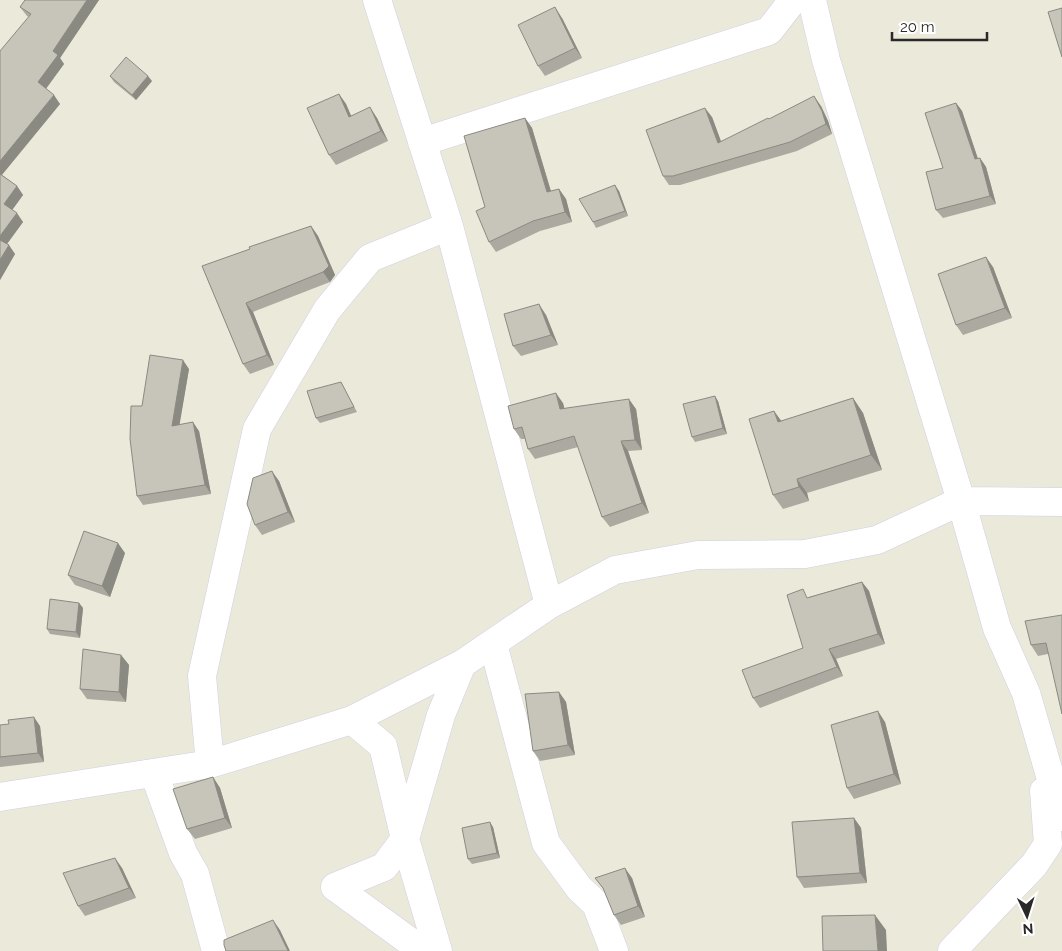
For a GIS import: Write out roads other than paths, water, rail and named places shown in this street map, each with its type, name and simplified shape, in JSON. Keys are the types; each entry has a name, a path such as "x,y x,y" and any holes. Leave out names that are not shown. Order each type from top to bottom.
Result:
{"street":[{"path":"377,0 449,226 549,605"},
{"path":"422,142 769,31 793,0"},
{"path":"812,0 826,60 961,501 997,628 1026,693 1062,817"},
{"path":"210,764 202,676 257,429 328,310 370,258 449,226"},
{"path":"0,797 210,764 352,720 462,664 549,605 615,570 698,555 805,554 877,540 961,501 1062,502"},
{"path":"493,644 546,843 579,888 596,904 614,951"},
{"path":"420,951 412,943 335,887 384,867 405,839 441,715 462,664"},
{"path":"352,720 383,746 405,839 438,951"},
{"path":"952,951 1034,865 1048,844 1040,742"},
{"path":"154,773 183,853 195,874 216,951"}]}
